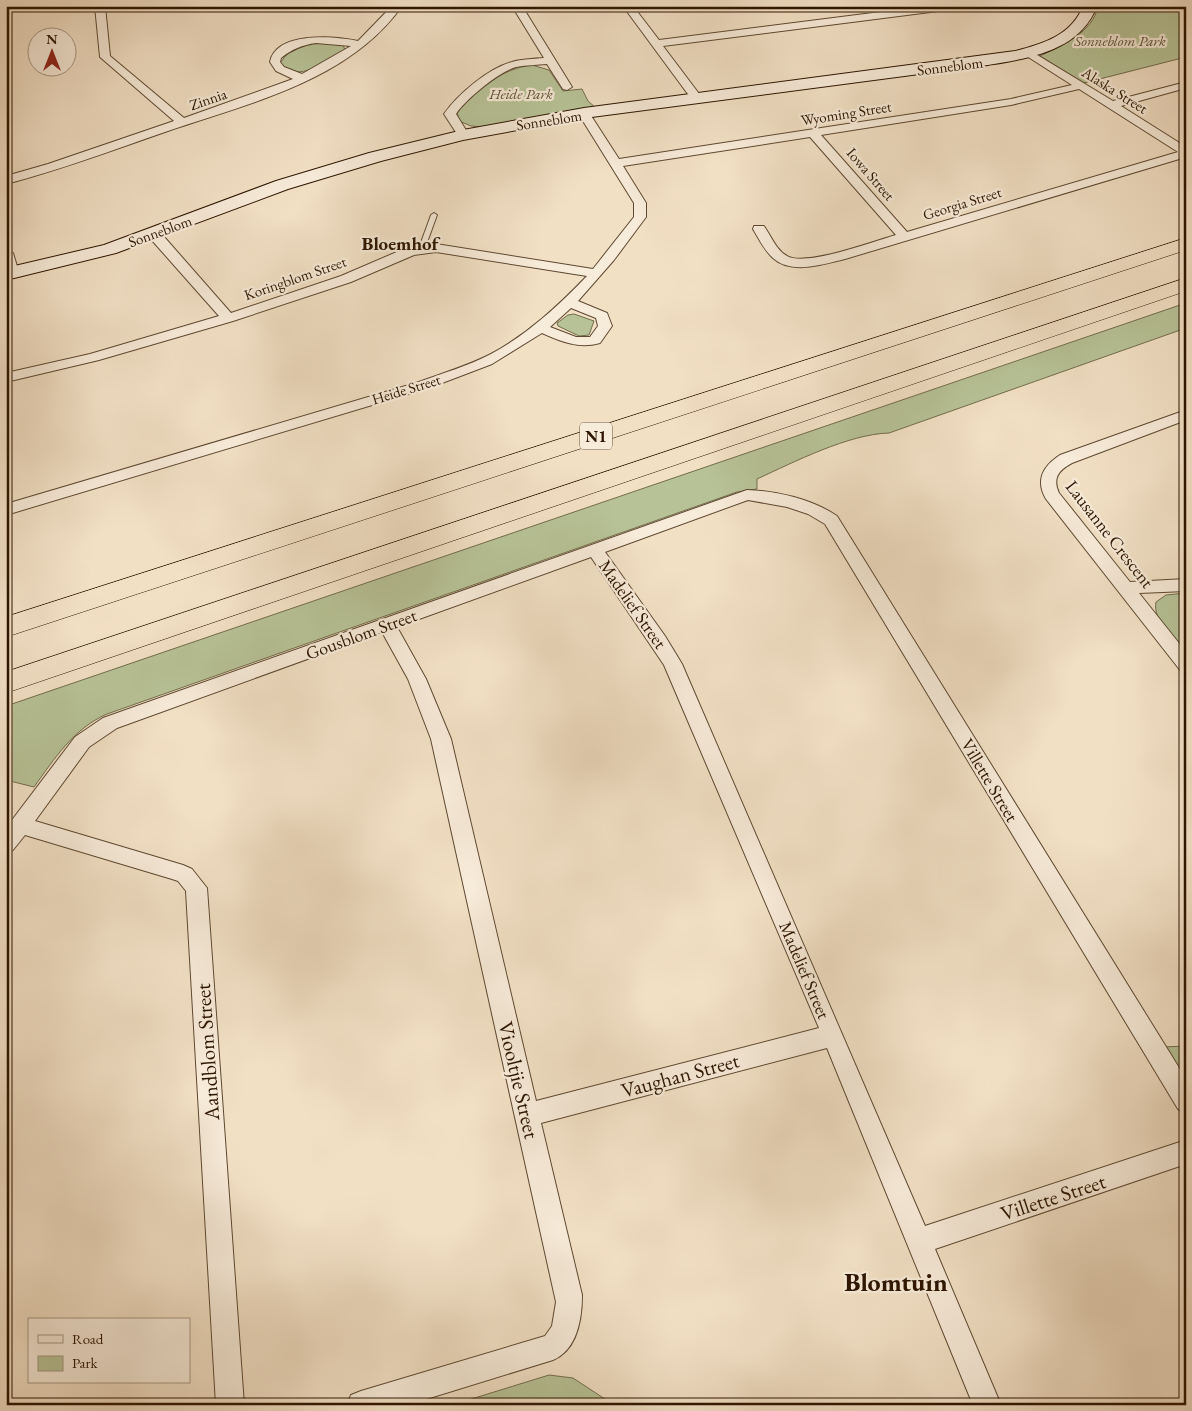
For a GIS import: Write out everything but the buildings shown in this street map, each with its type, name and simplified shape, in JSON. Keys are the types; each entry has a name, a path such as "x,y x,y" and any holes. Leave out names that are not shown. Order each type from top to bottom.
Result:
{"highway":[{"name":"N1","path":"6,627 1186,244"},
{"path":"6,683 1186,284"},
{"path":"1118,307 1186,290"}],"street":[{"path":"100,6 105,57 183,123"},
{"name":"Zinnia","path":"6,180 52,167 273,92 302,79 360,45 384,23 397,6"},
{"path":"517,6 566,87"},
{"path":"628,6 697,99"},
{"path":"656,44 954,6"},
{"name":"Sonneblom","path":"9,273 110,249 327,170 462,135 584,114 988,61 1029,53 1068,35 1083,20 1090,6"},
{"path":"302,79 278,67 274,62 276,57 304,41 313,39 328,38 360,45"},
{"name":"Alaska Street","path":"1029,53 1186,153"},
{"path":"462,135 450,118 450,111 454,104 505,67 550,60"},
{"path":"1111,105 1186,85"},
{"name":"Wyoming Street","path":"616,163 1012,102 1080,86"},
{"name":"Heide Street","path":"6,510 424,384 495,358 541,328 570,303 637,222 641,213 640,204 584,114"},
{"name":"Iowa Street","path":"813,133 904,237"},
{"name":"Georgia Street","path":"760,229 776,253 785,261 819,260 904,237 1186,153"},
{"path":"154,234 228,318"},
{"name":"Koringblom Street","path":"6,378 94,357 228,318 346,279 422,248 436,248 595,273"},
{"path":"6,253 9,273"},
{"path":"541,328 577,341 595,340 605,326 602,316 570,303"},
{"name":"Lausanne Crescent","path":"1186,414 1066,459 1048,475 1047,482 1052,495 1186,665"},
{"name":"Gousblom Street","path":"6,844 82,742 99,729 122,719 747,495 765,496"},
{"name":"Villette Street","path":"765,496 817,512 831,520 1186,1101"},
{"name":"Madelief Street","path":"595,550 660,640 673,664 833,1035 987,1405"},
{"path":"1125,588 1186,585"},
{"name":"Viooltjie Street","path":"361,1405 553,1347 563,1334 569,1310 569,1295 441,739 417,679 387,625"},
{"name":"Aandblom Street","path":"20,824 176,871 185,875 196,888 230,1405"},
{"name":"Vaughan Street","path":"527,1115 833,1035"},
{"name":"Villette Street","path":"920,1241 1186,1152"}],"lane":[{"path":"422,248 434,215"}],"green space":[{"name":"Sonneblom Park","path":"1098,6 1186,6 1186,57 1084,83 1040,56 1083,31 1090,24"},
{"path":"311,42 343,45 345,50 322,64 303,71 295,72 287,69 280,63 287,54"},
{"name":"Heide Park","path":"532,65 549,70 563,91 582,89 588,101 596,108 483,127 471,126 459,121 457,111 472,95 490,81 511,70"},
{"path":"1186,303 1186,328 889,433 857,438 839,444 804,457 757,479 757,489 737,492 107,714 95,720 74,736 57,755 34,787 6,780 6,706"},
{"path":"574,314 594,321 589,335 579,336 558,326 557,323 568,315"},
{"path":"1186,593 1186,652 1165,629 1157,616 1156,602 1166,595"},
{"path":"1186,1046 1186,1085 1163,1047"},
{"path":"549,1375 573,1378 614,1405 452,1405"}],"district":[{"name":"Bloemhof","path":"400,243"},
{"name":"Blomtuin","path":"896,1282"}]}
